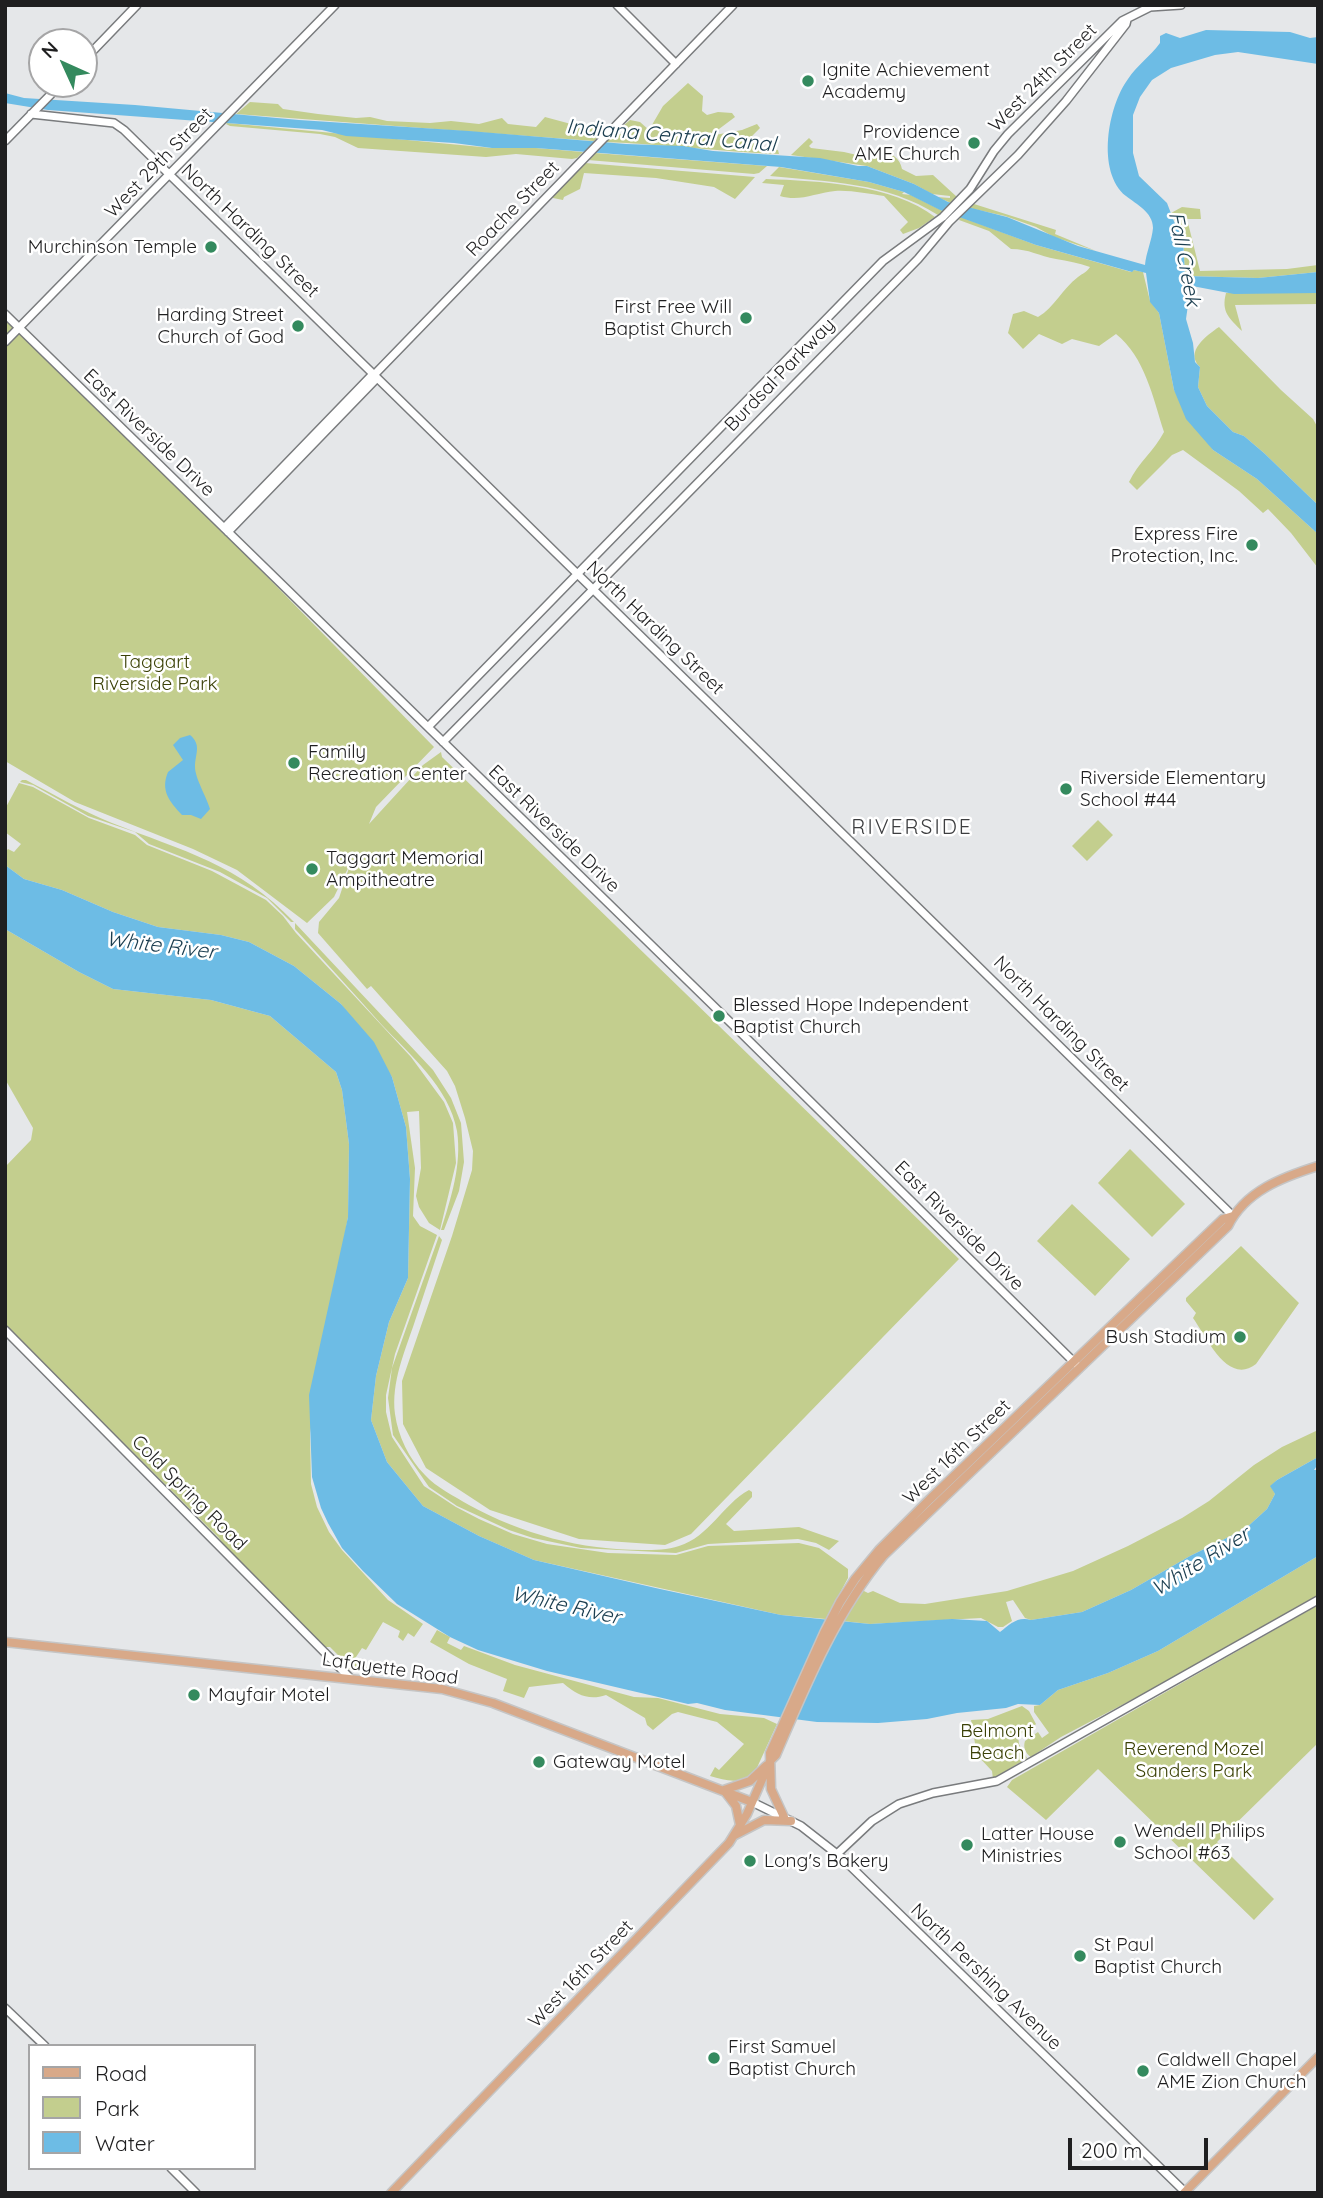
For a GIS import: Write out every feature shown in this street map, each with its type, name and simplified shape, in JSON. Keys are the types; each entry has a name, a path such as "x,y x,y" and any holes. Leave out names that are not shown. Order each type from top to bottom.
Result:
{"main road":[{"name":"West 16th Street","path":"391,2193 717,1857 733,1837 752,1802 843,1604 863,1568 883,1546 1077,1365 1223,1219 1233,1216 1250,1198 1275,1181 1318,1166"},
{"name":"Lafayette Road","path":"5,1642 424,1686 474,1697 752,1802"},
{"path":"740,1825 736,1806 724,1790 750,1781 770,1761"},
{"path":"733,1837 764,1820 787,1819 771,1788 770,1761"},
{"path":"1185,2192 1318,2057"}],"street":[{"path":"98,45 137,5"},
{"name":"West 29th Street","path":"5,342 335,5"},
{"path":"617,5 676,64"},
{"name":"Roache Street","path":"226,530 733,5"},
{"path":"1126,20 1150,7 1181,5"},
{"name":"West 24th Street","path":"965,199 1008,134 1126,20"},
{"name":"Burdsal Parkway","path":"428,727 883,261 1014,160 1060,108 1126,24 1126,20"},
{"path":"5,141 47,98"},
{"name":"North Harding Street","path":"33,113 114,123 124,130 1233,1216"},
{"name":"Burdsal Parkway","path":"443,742 918,258 955,216 965,199"},
{"name":"East Riverside Drive","path":"5,314 1077,1365"},
{"name":"Cold Spring Road","path":"5,1330 350,1678"},
{"path":"837,1854 872,1821 899,1804 933,1793 986,1785 1000,1780 1318,1600"},
{"name":"North Pershing Avenue","path":"752,1802 787,1819 837,1854 1185,2192"},
{"path":"5,2008 42,2044"},
{"path":"173,2170 196,2193"}],"green space":[{"path":"688,83 703,96 702,111 707,115 718,112 732,113 735,117 715,135 757,124 760,128 751,137 755,147 778,150 779,154 605,142 613,134 626,134 624,125 630,120 640,122 649,130 663,106"},
{"path":"250,102 278,104 283,109 318,114 370,117 387,121 479,124 502,118 508,124 536,127 545,117 571,124 575,129 596,124 603,132 594,141 236,114"},
{"path":"227,123 492,148 583,152 572,159 516,154 486,157 358,148 335,137 320,134 230,126"},
{"path":"809,138 813,142 809,146 811,148 874,159 883,150 897,159 902,169 916,176 933,175 957,197 951,203 937,197 950,196 932,194 867,166 791,155"},
{"path":"595,153 767,166 754,174 588,160"},
{"path":"585,163 755,177 735,199 714,187 656,178 584,173 580,189 563,200 553,198"},
{"path":"779,167 869,182 904,192 902,194 911,195 943,211 938,215 898,196 857,185 770,176"},
{"path":"766,179 831,183 877,191 898,197 935,217 919,228 903,234 900,230 908,222 884,196 841,191 787,198 780,196 784,185 762,183"},
{"path":"974,204 1056,230 1055,234 1096,251 1005,216 969,208"},
{"path":"1182,207 1200,209 1201,219 1187,219 1200,271 1287,269 1318,265 1318,272 1258,278 1185,276 1183,237 1171,213"},
{"path":"961,217 1036,245 1131,272 1143,272 1150,301 1159,313 1174,390 1213,450 1257,479 1318,534 1318,568 1268,509 1263,513 1239,491 1183,450 1172,455 1137,490 1129,482 1164,432 1147,379 1126,343 1116,334 1099,346 1072,339 1062,344 1039,334 1023,349 1008,333 1013,314 1024,311 1038,317 1090,267 1011,249 989,231 959,220"},
{"path":"1226,293 1318,293 1318,304 1235,305 1242,331 1225,310"},
{"name":"Taggart Riverside Park","path":"5,317 191,499 434,747 376,807 369,824 423,765 441,752 442,757 959,1259 691,1534 665,1545 579,1539 490,1510 426,1468 403,1424 402,1381 452,1236 472,1170 473,1151 455,1086 447,1071 371,986 367,989 318,933 319,922 339,898 351,862 334,897 307,923 237,870 193,849 75,802 5,761"},
{"path":"1219,327 1313,419 1318,428 1318,505 1264,453 1244,436 1233,432 1207,406 1198,387 1200,367 1195,356 1199,344"},
{"path":"26,780 101,818 209,861 252,886 273,902 294,922 267,898 220,872 149,844 135,832 88,816 33,785 20,782"},
{"path":"19,783 33,787 89,818 135,835 147,845 212,871 266,900 411,1057 444,1102 453,1123 456,1163 440,1230 429,1223 419,1207 416,1196 421,1168 419,1111 407,1112 415,1168 413,1216 420,1226 437,1235 395,1354 386,1395 386,1412 392,1437 424,1486 479,1519 513,1534 547,1544 608,1553 676,1555 708,1546 799,1543 819,1548 848,1569 848,1578 826,1619 781,1615 534,1560 479,1536 423,1506 387,1462 371,1420 376,1376 389,1322 408,1278 410,1179 406,1127 392,1077 341,1004 294,966 249,942 221,935 158,927 113,912 62,890 24,879 5,865 5,852 8,849 14,852 21,844 5,832 5,809"},
{"path":"1098,820 1113,835 1087,861 1072,846"},
{"path":"295,923 433,1070 451,1098 461,1123 464,1162 459,1191 444,1230 441,1230 455,1181 458,1156 457,1131 446,1100 416,1060 295,929"},
{"path":"5,929 113,989 211,1000 270,1016 336,1072 342,1090 349,1144 348,1217 310,1433 311,1484 317,1507 329,1532 342,1550 388,1600 423,1624 414,1637 408,1633 403,1641 398,1637 400,1631 383,1622 366,1650 362,1648 354,1660 369,1669 376,1666 375,1674 351,1670 339,1662 341,1658 330,1647 324,1647 223,1546 219,1538 5,1325 5,1167 31,1140 33,1128 5,1079"},
{"path":"1130,1149 1185,1204 1152,1237 1098,1183"},
{"path":"1072,1204 1130,1259 1095,1296 1037,1241"},
{"path":"439,1236 442,1240 400,1367 394,1402 396,1422 405,1447 419,1469 435,1484 469,1505 510,1524 552,1538 597,1547 652,1550 690,1542 731,1503 749,1490 752,1497 726,1524 734,1531 799,1527 839,1541 829,1550 816,1543 798,1539 708,1544 676,1553 581,1548 509,1530 457,1506 429,1487 393,1435 388,1398 392,1368"},
{"path":"1241,1246 1299,1303 1256,1364 1246,1369 1236,1369 1219,1357 1193,1318 1196,1313 1186,1298"},
{"path":"1318,1430 1318,1457 1277,1480 1271,1486 1275,1494 1267,1509 1245,1529 1190,1556 1131,1590 1082,1612 1031,1620 1025,1618 1013,1600 1006,1602 1012,1621 1003,1627 981,1618 870,1624 842,1621 862,1590 868,1593 873,1591 900,1603 925,1604 1007,1591 1073,1571 1182,1518 1209,1501 1254,1465 1282,1447"},
{"path":"1318,1556 1318,1595 1158,1686 1061,1737 1031,1757 1026,1752 1025,1741 1038,1732 1042,1738 1049,1733 1034,1712 1034,1706 1040,1705 1058,1690 1108,1673 1158,1651"},
{"name":"Reverend Mozel Sanders Park","path":"1318,1605 1318,1743 1217,1842 1274,1899 1254,1920 1098,1769 1046,1820 1007,1787 1012,1780"},
{"path":"437,1630 450,1637 447,1643 461,1650 464,1646 515,1665 634,1697 658,1698 720,1714 764,1718 777,1724 755,1772 739,1780 716,1778 710,1776 715,1767 719,1770 744,1744 717,1722 678,1712 653,1730 647,1725 645,1718 606,1695 583,1696 563,1683 529,1687 524,1698 503,1691 507,1679 469,1664 430,1642"},
{"name":"Belmont Beach","path":"1022,1706 1029,1711 1036,1724 1018,1735 1019,1744 1027,1758 993,1779 992,1771 977,1755 971,1720 988,1719"}],"water":[{"name":"Fall Creek","path":"1206,30 1290,32 1310,38 1318,37 1318,64 1238,52 1215,55 1171,68 1152,80 1140,97 1133,115 1133,153 1139,176 1167,203 1183,237 1185,276 1258,278 1318,272 1318,293 1234,294 1187,285 1189,298 1186,319 1195,362 1200,367 1198,387 1207,406 1233,432 1244,436 1264,453 1318,505 1318,534 1257,479 1213,450 1186,419 1174,390 1159,313 1150,302 1146,273 1134,270 1132,272 1036,245 940,210 904,192 869,182 781,167 346,136 322,130 48,110 5,103 5,93 24,98 299,120 820,158 867,166 914,184 948,202 1007,217 1078,246 1145,265 1152,222 1147,213 1117,185 1108,156 1108,139 1115,105 1132,74 1160,43 1160,36 1166,33 1180,38"},
{"path":"190,735 196,742 196,772 210,809 201,819 182,815 170,801 165,785 168,772 183,760 173,745 180,738"},
{"name":"White River","path":"5,865 24,879 62,890 113,912 158,927 221,935 249,942 294,966 341,1004 374,1042 392,1077 406,1127 410,1179 408,1278 389,1322 376,1376 371,1420 387,1462 423,1506 479,1536 534,1560 781,1615 870,1624 952,1619 987,1621 1000,1632 1018,1620 1082,1612 1131,1590 1190,1556 1245,1529 1267,1509 1275,1494 1270,1486 1318,1457 1314,1470 1318,1470 1318,1556 1158,1651 1108,1673 1058,1690 1040,1705 1018,1704 927,1719 878,1723 817,1722 725,1710 697,1703 688,1704 547,1671 478,1650 450,1637 397,1604 342,1548 321,1508 312,1477 309,1395 348,1217 349,1144 342,1090 336,1072 270,1016 211,1000 113,989 5,929"}],"place":[{"name":"Ignite Achievement Academy","path":"808,81"},
{"name":"Providence AME Church","path":"974,143"},
{"name":"Murchinson Temple","path":"211,247"},
{"name":"First Free Will Baptist Church","path":"746,318"},
{"name":"Harding Street Church of God","path":"298,326"},
{"name":"Express Fire Protection, Inc.","path":"1252,545"},
{"name":"Family Recreation Center","path":"294,763"},
{"name":"Riverside Elementary School #44","path":"1066,789"},
{"name":"Taggart Memorial Ampitheatre","path":"312,869"},
{"name":"Blessed Hope Independent Baptist Church","path":"719,1016"},
{"name":"Bush Stadium","path":"1240,1337"},
{"name":"Mayfair Motel","path":"194,1695"},
{"name":"Gateway Motel","path":"539,1762"},
{"name":"Wendell Philips School #63","path":"1120,1842"},
{"name":"Latter House Ministries","path":"967,1845"},
{"name":"Long's Bakery","path":"750,1861"},
{"name":"St Paul Baptist Church","path":"1080,1956"},
{"name":"First Samuel Baptist Church","path":"714,2058"},
{"name":"Caldwell Chapel AME Zion Church","path":"1143,2071"}],"district":[{"name":"RIVERSIDE","path":"912,828"}],"water label":[{"name":"Indiana Central Canal","path":"671,136"}]}
